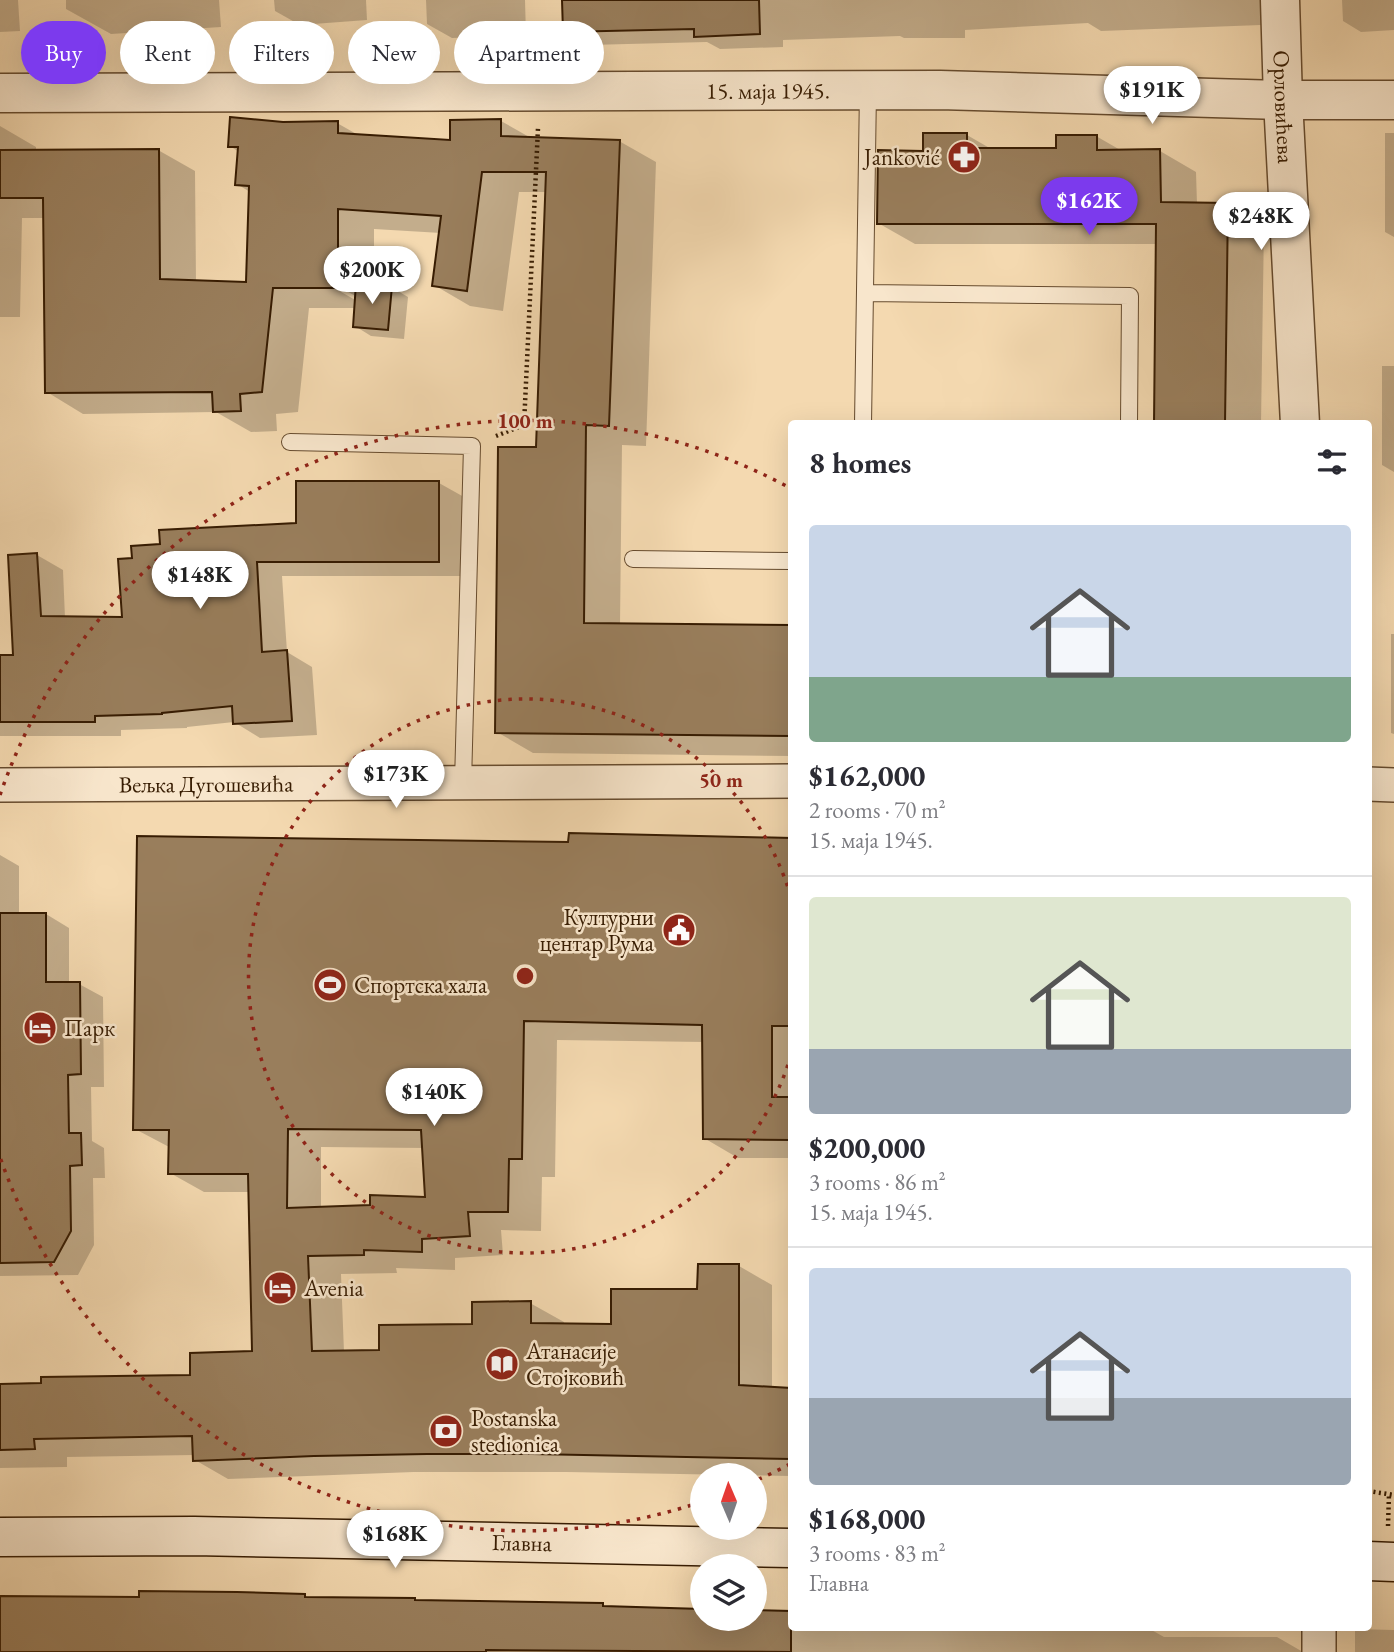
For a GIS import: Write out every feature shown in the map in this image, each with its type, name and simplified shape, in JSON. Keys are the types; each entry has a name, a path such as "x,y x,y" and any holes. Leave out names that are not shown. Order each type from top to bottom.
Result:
{"street":[{"name":"Орловићева","path":"1280,0 1300,420"},
{"name":"15. маја 1945.","path":"0,93 940,90 1283,100 1394,100"},
{"name":"Вељка Дугошевића","path":"0,785 788,781"},
{"path":"1372,784 1394,785"},
{"name":"Главна","path":"0,1537 222,1537 788,1548"},
{"path":"1372,1561 1394,1562"},
{"path":"1319,1631 1319,1652"}],"lane":[{"path":"863,420 868,90"},
{"path":"865,293 1130,296 1129,420"},
{"path":"290,442 472,446 463,783"},
{"path":"632,559 788,561"}],"path":[{"path":"472,446 524,425 540,91"},
{"path":"1372,1492 1394,1495"}],"building":[{"path":"562,0 759,0 760,34 694,37 694,29 604,31 604,21 563,21"},
{"path":"230,117 283,122 338,121 338,133 450,140 450,120 501,119 501,136 620,140 609,426 586,425 584,623 788,625 788,736 495,733 498,447 536,447 546,172 482,172 467,291 432,286 441,216 338,209 338,288 273,288 262,392 240,394 241,411 213,412 212,392 45,393 43,198 0,198 0,150 159,149 160,279 246,282 249,186 235,185 238,147 228,147"},
{"path":"923,133 967,133 967,148 1056,148 1056,135 1097,135 1097,150 1160,149 1161,202 1228,203 1225,420 1154,420 1156,224 877,224 878,150 923,151"},
{"path":"356,283 392,286 388,330 353,327"},
{"path":"296,481 439,481 439,562 257,562 262,652 287,650 292,721 233,724 232,706 162,714 95,716 95,722 0,722 0,655 13,655 8,555 37,553 41,616 122,617 118,559 132,558 131,546 160,544 159,530 296,523"},
{"path":"569,833 788,838 788,1026 772,1026 772,1097 788,1097 788,1140 703,1139 702,1025 524,1021 522,1159 509,1159 508,1212 468,1212 470,1236 422,1239 422,1252 364,1250 364,1255 308,1256 312,1351 379,1350 379,1325 472,1324 472,1302 531,1301 531,1323 611,1324 611,1289 697,1289 698,1264 739,1264 739,1385 788,1388 788,1459 427,1454 193,1461 192,1436 34,1439 35,1449 0,1450 0,1384 41,1383 41,1377 190,1375 190,1353 252,1351 248,1174 168,1174 169,1130 133,1130 137,836 568,842","holes":["288,1129 421,1130 425,1197 370,1195 370,1205 287,1208"]},
{"path":"0,913 46,913 46,982 80,982 81,1074 68,1075 69,1133 81,1133 82,1165 70,1166 71,1231 54,1262 0,1263"},
{"path":"139,1591 237,1592 305,1594 305,1597 603,1603 603,1606 690,1609 690,1631 767,1631 767,1610 788,1611 791,1652 0,1652 0,1596 139,1597"}],"place":[{"name":"Janković","path":"964,157"},
{"name":"Културни центар Рума","path":"679,930"},
{"name":"Спортска хала","path":"330,985"},
{"name":"Парк","path":"40,1028"},
{"name":"Avenia","path":"280,1288"},
{"name":"Атанасије Стојковић","path":"502,1364"},
{"name":"Postanska stedionica","path":"446,1431"}]}
